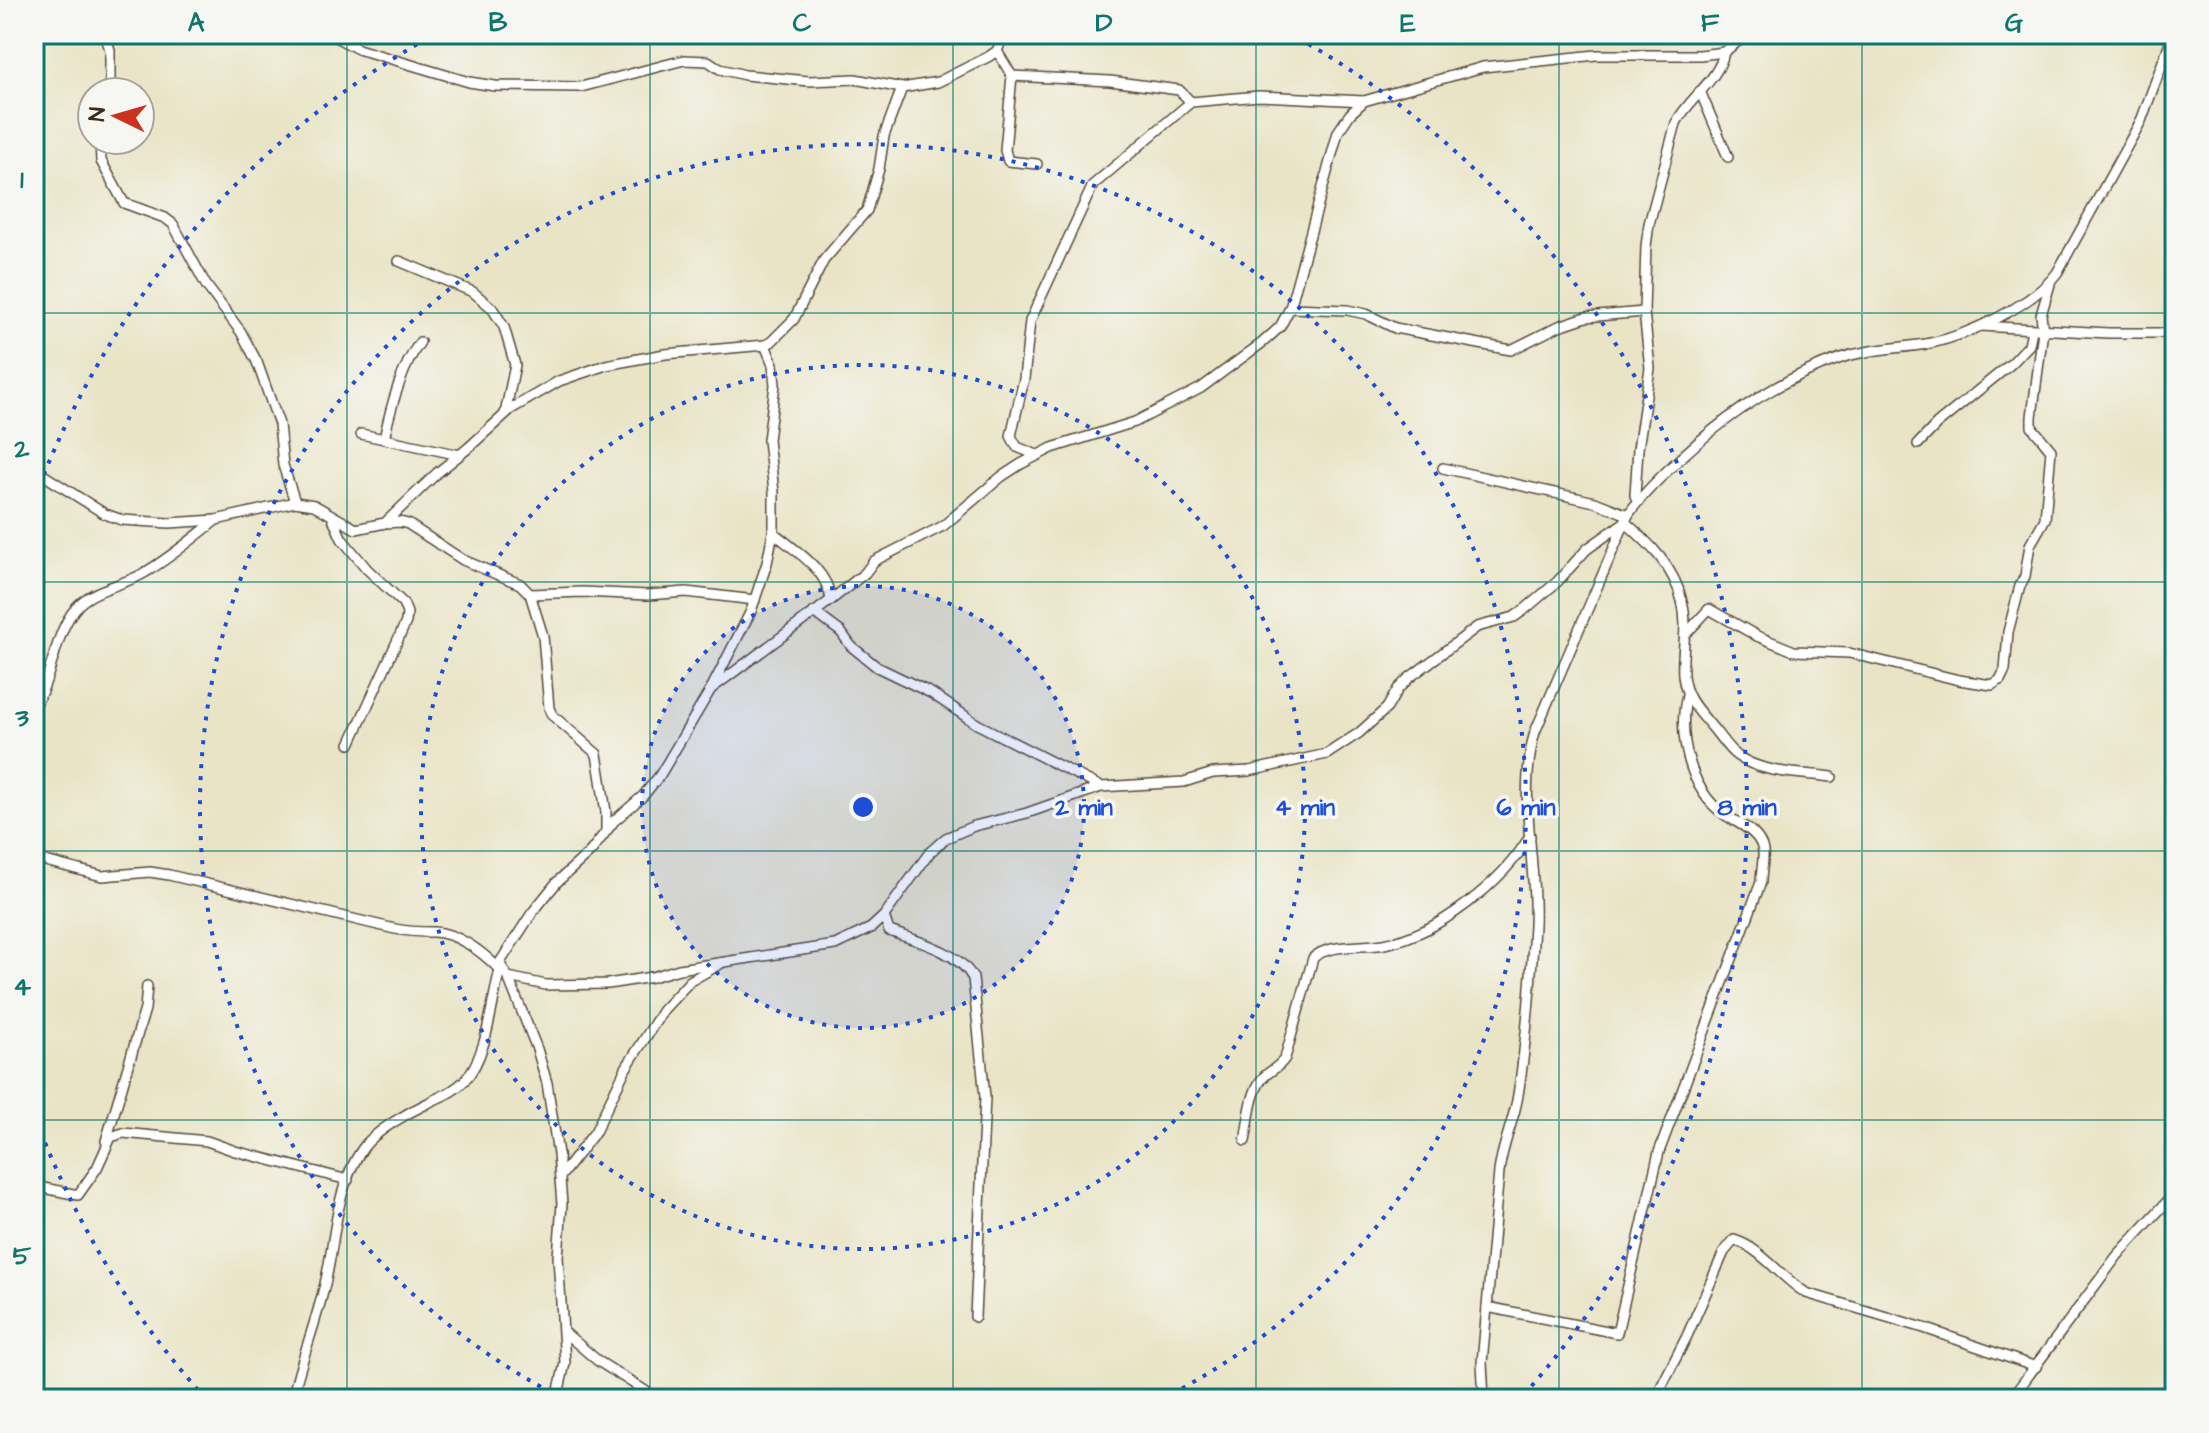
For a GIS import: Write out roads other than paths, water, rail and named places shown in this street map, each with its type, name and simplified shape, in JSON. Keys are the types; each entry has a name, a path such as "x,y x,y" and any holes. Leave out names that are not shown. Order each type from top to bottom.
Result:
{"street":[{"path":"105,34 110,50 110,76"},
{"path":"330,34 358,49 469,82 495,86 581,87 684,60 708,61 720,69 745,75 809,81 855,79 902,88 938,82 997,51 1004,34"},
{"path":"1037,455 1017,447 1011,436 1024,379 1030,321 1090,189 1131,150 1191,102 1259,96 1364,101 1483,67 1596,55 1724,52 1748,34"},
{"path":"1685,635 1709,609 1757,636 1794,651 1849,653 1992,685 2000,680 2005,670 2008,632 2025,576 2030,545 2045,519 2051,450 2032,427 2041,315 2050,282 2141,121 2173,34"},
{"path":"997,51 1012,76 1005,150 1008,161 1037,164"},
{"path":"1637,501 1638,449 1650,368 1644,312 1649,224 1676,123 1719,70 1724,52"},
{"path":"1012,76 1110,81 1179,90 1191,102"},
{"path":"385,523 505,414 559,381 606,365 665,354 771,342 794,319 824,260 867,210 879,169 884,136 902,88"},
{"path":"1700,91 1728,157"},
{"path":"711,689 831,600 865,573 874,561 943,526 1001,477 1052,448 1135,422 1201,388 1280,327 1290,308 1335,140 1343,124 1364,101"},
{"path":"101,156 124,203 173,224 206,285 241,332 274,406 283,465 295,502"},
{"path":"399,261 473,292 492,308 508,337 515,365 505,414"},
{"path":"1484,1399 1482,1363 1501,1154 1518,1098 1527,1026 1535,907 1527,769 1535,732 1627,519 1637,501 1717,426 1764,393 1841,358 1877,348 1928,344 1961,335 1981,326 2050,282"},
{"path":"1290,308 1347,310 1366,314 1395,328 1511,350 1559,326 1586,317 1644,312"},
{"path":"1981,326 2175,333"},
{"path":"1918,444 1945,417 2012,363 2038,330"},
{"path":"384,439 389,413 412,353 420,342"},
{"path":"292,1399 324,1290 333,1247 336,1211 364,1147 412,1112 449,1094 465,1081 478,1062 499,967 540,902 660,775 711,689 755,600 774,533 774,492 768,440 775,385 773,364 765,345"},
{"path":"361,434 460,455"},
{"path":"1443,468 1595,502 1627,519 1652,547 1672,574 1682,600 1685,635 1683,675 1687,696 1683,711 1689,753 1698,785 1722,813 1747,826 1763,849 1761,882 1659,1152 1617,1333 1487,1307"},
{"path":"34,469 55,485 115,518 169,523 216,520 295,502 314,505 356,529 400,522 408,524 463,560 520,584 530,594 543,636 552,715 597,754 606,831"},
{"path":"332,517 342,539 367,569 403,603 407,613 406,622 350,744"},
{"path":"508,977 546,985 608,984 835,945 871,928 884,916 930,852 946,838 974,826 1027,813 1101,787 1184,782 1213,773 1249,771 1327,754 1359,733 1387,708 1409,678 1477,627 1514,617 1524,610 1557,582 1587,549 1627,519"},
{"path":"34,706 48,683 67,620 77,606 143,574 216,520"},
{"path":"774,533 811,563 829,585 831,600"},
{"path":"530,594 686,592 755,600"},
{"path":"814,612 841,632 851,646 877,667 931,693 977,724 1101,787"},
{"path":"1687,696 1733,753 1741,758 1774,769 1832,777"},
{"path":"1245,1141 1260,1081 1281,1066 1285,1058 1313,958 1325,950 1363,947 1409,938 1449,916 1498,877 1530,836"},
{"path":"34,858 102,876 150,872 169,875 413,933 437,932 463,940 499,967 508,977 547,1083 560,1177 562,1204 558,1257 565,1363 557,1399"},
{"path":"884,916 889,931 946,954 970,972 973,978 985,1097 975,1317"},
{"path":"560,1177 595,1132 626,1068 663,1010 690,981 723,962"},
{"path":"34,1186 78,1195 97,1168 145,1009 147,986"},
{"path":"104,1149 111,1137 123,1133 207,1141 348,1180"},
{"path":"2011,1399 2117,1256 2175,1193"},
{"path":"1655,1399 1692,1326 1724,1252 1734,1240 1751,1247 1792,1285 1806,1293 1924,1328 2036,1367"},
{"path":"564,1332 598,1361 658,1399"}]}
